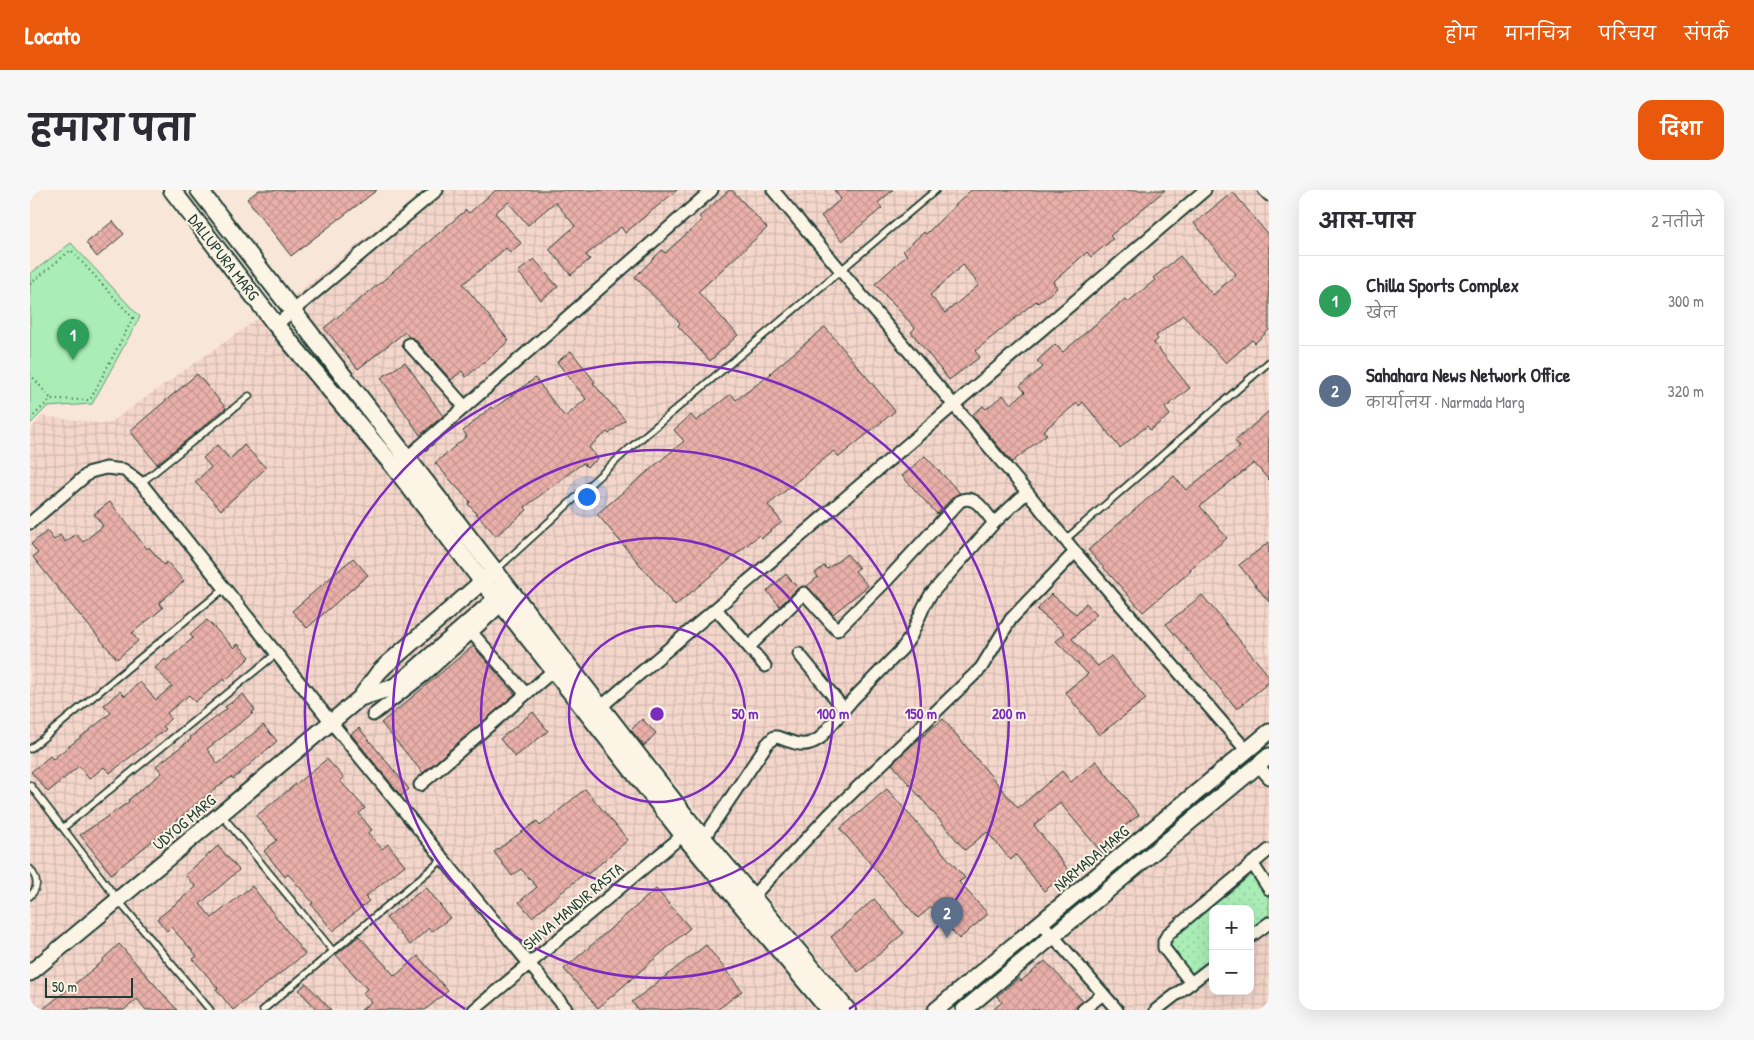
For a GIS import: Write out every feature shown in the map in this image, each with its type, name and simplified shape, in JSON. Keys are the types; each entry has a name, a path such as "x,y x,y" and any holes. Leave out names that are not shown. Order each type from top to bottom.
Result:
{"main road":[{"name":"DALLUPURA MARG","path":"172,190 276,324 401,464"},
{"name":"DALLUPURA MARG","path":"199,190 292,312 401,464"},
{"path":"401,464 488,577 554,670 595,712"},
{"path":"502,597 693,833 829,1010"},
{"path":"693,833 752,897 847,1010"}],"street":[{"path":"276,324 437,190"},
{"path":"401,464 712,190"},
{"path":"773,190 1027,492 1075,552 1246,751"},
{"path":"595,712 1205,190"},
{"path":"1264,190 1269,195"},
{"path":"409,344 465,407"},
{"path":"30,522 90,472 106,468 124,470 142,483 332,722 567,1010"},
{"path":"799,654 844,709 902,649 911,636 931,594 994,523 1027,492"},
{"path":"749,647 804,593 837,630 888,579 960,501 966,498 972,499 994,523"},
{"path":"752,897 828,816 980,668 1011,620 1075,552"},
{"name":"UDYOG MARG","path":"30,973 360,698 386,665 488,577"},
{"path":"373,716 425,675 472,633 502,597"},
{"name":"UDYOG MARG","path":"360,698 391,688 402,681 502,597"},
{"path":"716,609 765,666"},
{"path":"472,633 526,694"},
{"path":"420,785 554,670"},
{"name":"SHIVA MANDIR RASTA","path":"474,1010 693,833 771,740 777,737 800,745 814,742 820,738 844,709"},
{"name":"NARMADA MARG","path":"936,1010 1269,732"},
{"path":"964,1010 1264,760 1269,778"},
{"path":"1191,983 1164,948 1164,942 1168,934 1269,850"},
{"path":"1252,863 1269,888"},
{"path":"1041,922 1116,1010"},
{"path":"1254,934 1269,923"},
{"path":"1156,1010 1209,969"},
{"path":"1083,1010 1103,994"}],"lane":[{"path":"488,577 630,448 936,190"},
{"path":"1066,539 1269,362"},
{"path":"142,483 249,396"},
{"path":"30,749 225,588"},
{"path":"63,828 277,653"},
{"path":"30,785 118,900 210,1010"},
{"path":"221,814 333,951"},
{"path":"262,1010 443,859"},
{"path":"30,869 37,880 37,886 30,896"}],"path":[{"path":"30,284 71,250 133,318 90,400 50,398 30,374"},
{"path":"30,419 50,398"}],"shaded area":[{"path":"425,190 1269,190 1269,1010 861,1010 626,723 293,297"},
{"path":"263,315 814,1010 30,1010 30,431 41,416 108,424"}],"green space":[{"path":"71,243 140,317 92,404 47,407 30,424 30,274"},
{"path":"1251,875 1269,897 1269,914 1254,927 1254,905 1214,905"},
{"path":"1209,909 1209,963 1192,977 1166,944"}],"building":[{"path":"259,190 377,190 291,256 247,199"},
{"path":"496,190 677,190 625,233 621,227 586,255 590,259 571,275 549,249 575,226 555,202 528,225 508,202 495,213 521,243 510,253 506,248 463,284 509,341 466,377 462,371 451,380 415,339 409,337 405,332 358,369 324,328 466,210 469,213"},
{"path":"729,190 732,190 767,228 698,292 738,335 710,361 678,326 680,323 635,277 662,250 665,253 702,220 699,217"},
{"path":"834,190 893,190 878,203 882,208 842,241 821,216 841,199"},
{"path":"971,190 1165,190 1110,236 1113,239 1091,257 1087,252 1053,282 1057,288 1038,303 1036,301 975,351 980,357 949,380 911,332 915,328 875,284 907,255 903,251 924,232 926,234","holes":["963,265 979,285 945,313 930,295"]},
{"path":"1233,192 1269,236 1269,330 1255,343 1252,340 1226,363 1183,315 1156,336 1158,339 1154,343 1190,388 1165,408 1170,415 1150,430 1147,426 1120,448 1083,402 1079,406 1077,403 1043,431 1047,434 1012,462 972,415 983,406 986,409 1003,395 1011,404 1025,392 1020,386 1043,367 1037,361 1055,344 1063,352 1125,299 1128,302 1155,280 1153,278 1180,256 1213,295 1236,274 1194,223"},
{"path":"113,221 124,234 97,257 86,243"},
{"path":"534,259 558,287 541,300 518,272"},
{"path":"825,327 895,411 839,457 834,451 768,505 782,522 762,538 759,535 675,606 597,514 684,441 674,430 691,415 696,421 731,394 736,400 771,374"},
{"path":"571,351 595,382 593,383 625,420 609,434 607,432 589,447 598,459 587,467 583,463 555,484 525,507 527,510 496,536 468,504 470,502 435,463 467,436 463,431 491,407 493,409 535,378 565,417 586,399 557,362"},
{"path":"405,362 443,416 420,435 381,378"},
{"path":"197,374 226,408 157,464 130,431"},
{"path":"1269,411 1269,480 1254,463 1200,506 1227,538 1143,612 1088,550 1174,476 1186,490 1240,447 1235,441"},
{"path":"217,445 230,459 244,445 266,468 221,510 195,482 211,467 203,458"},
{"path":"925,456 960,493 954,496 937,514 902,476"},
{"path":"110,502 147,549 149,547 164,565 167,562 184,581 159,603 163,608 132,633 138,641 117,659 33,557 38,553 31,544 47,531 54,540 60,535 65,542 76,534 83,542 103,526 94,514"},
{"path":"1269,542 1269,602 1239,565"},
{"path":"847,554 859,568 855,571 868,586 833,614 807,586 818,577 815,573 824,566 827,569"},
{"path":"353,558 368,575 307,628 292,611"},
{"path":"786,574 798,588 780,606 767,591"},
{"path":"1051,594 1076,614 1086,603 1097,614 1072,639 1098,666 1111,656 1146,699 1099,735 1065,692 1088,674 1056,641 1065,633 1037,610"},
{"path":"1202,595 1269,676 1269,682 1237,709 1166,624"},
{"path":"207,620 234,648 238,644 250,657 225,681 224,679 195,702 189,695 167,713 171,718 163,726 166,729 110,773 104,767 89,779 79,766 48,792 31,772 50,756 53,759 111,713 104,705 120,691 125,696 140,682 156,700 172,686 155,668 193,638 190,635"},
{"path":"473,646 515,694 423,773 381,723"},
{"path":"243,694 255,710 207,749 218,764 263,725 277,741 233,779 231,777 196,804 111,874 80,835 129,802 128,800 162,773 156,766 191,739 190,737 227,709 225,707"},
{"path":"533,712 548,731 515,757 500,739"},
{"path":"642,719 656,733 644,746 631,730"},
{"path":"943,719 1018,808 1062,771 1071,782 1096,761 1139,815 1121,829 1126,835 1103,854 1060,803 1034,825 1069,871 1044,891 1016,855 1011,860 987,832 965,850 892,764"},
{"path":"359,728 409,789 401,796 351,734"},
{"path":"327,759 344,778 340,781 365,808 359,814 372,830 368,833 382,849 388,844 405,865 365,897 369,901 333,931 311,904 313,903 288,874 285,877 264,851 277,840 256,816"},
{"path":"585,789 628,840 532,917 519,902 537,887 521,869 512,876 494,852 537,821 540,826"},
{"path":"887,789 965,878 959,882 988,914 959,939 931,907 918,918 840,829"},
{"path":"218,846 239,870 200,904 212,918 252,886 305,954 233,1010 216,989 218,988 193,959 197,956 171,927 167,931 157,919 196,887 185,875"},
{"path":"426,887 450,918 431,932 429,928 410,945 386,918"},
{"path":"656,889 690,928 598,1008 564,969"},
{"path":"874,899 904,933 858,972 831,937"},
{"path":"359,936 395,976 418,956 448,991 425,1010 361,1010 371,1002 363,993 367,989 336,955"},
{"path":"119,944 177,1010 146,1010 137,999 124,1010 42,1010 103,961"},
{"path":"706,945 742,991 717,1010 638,1010 632,1002"},
{"path":"1045,961 1083,1001 1072,1010 993,1010 1002,1002 997,996 1019,978 1021,981"},
{"path":"306,983 331,1010 317,1010 299,990"}],"place":[{"name":"Chilla Sports Complex","path":"73,360"},
{"name":"Sahahara News Network Office","path":"947,938"}]}
